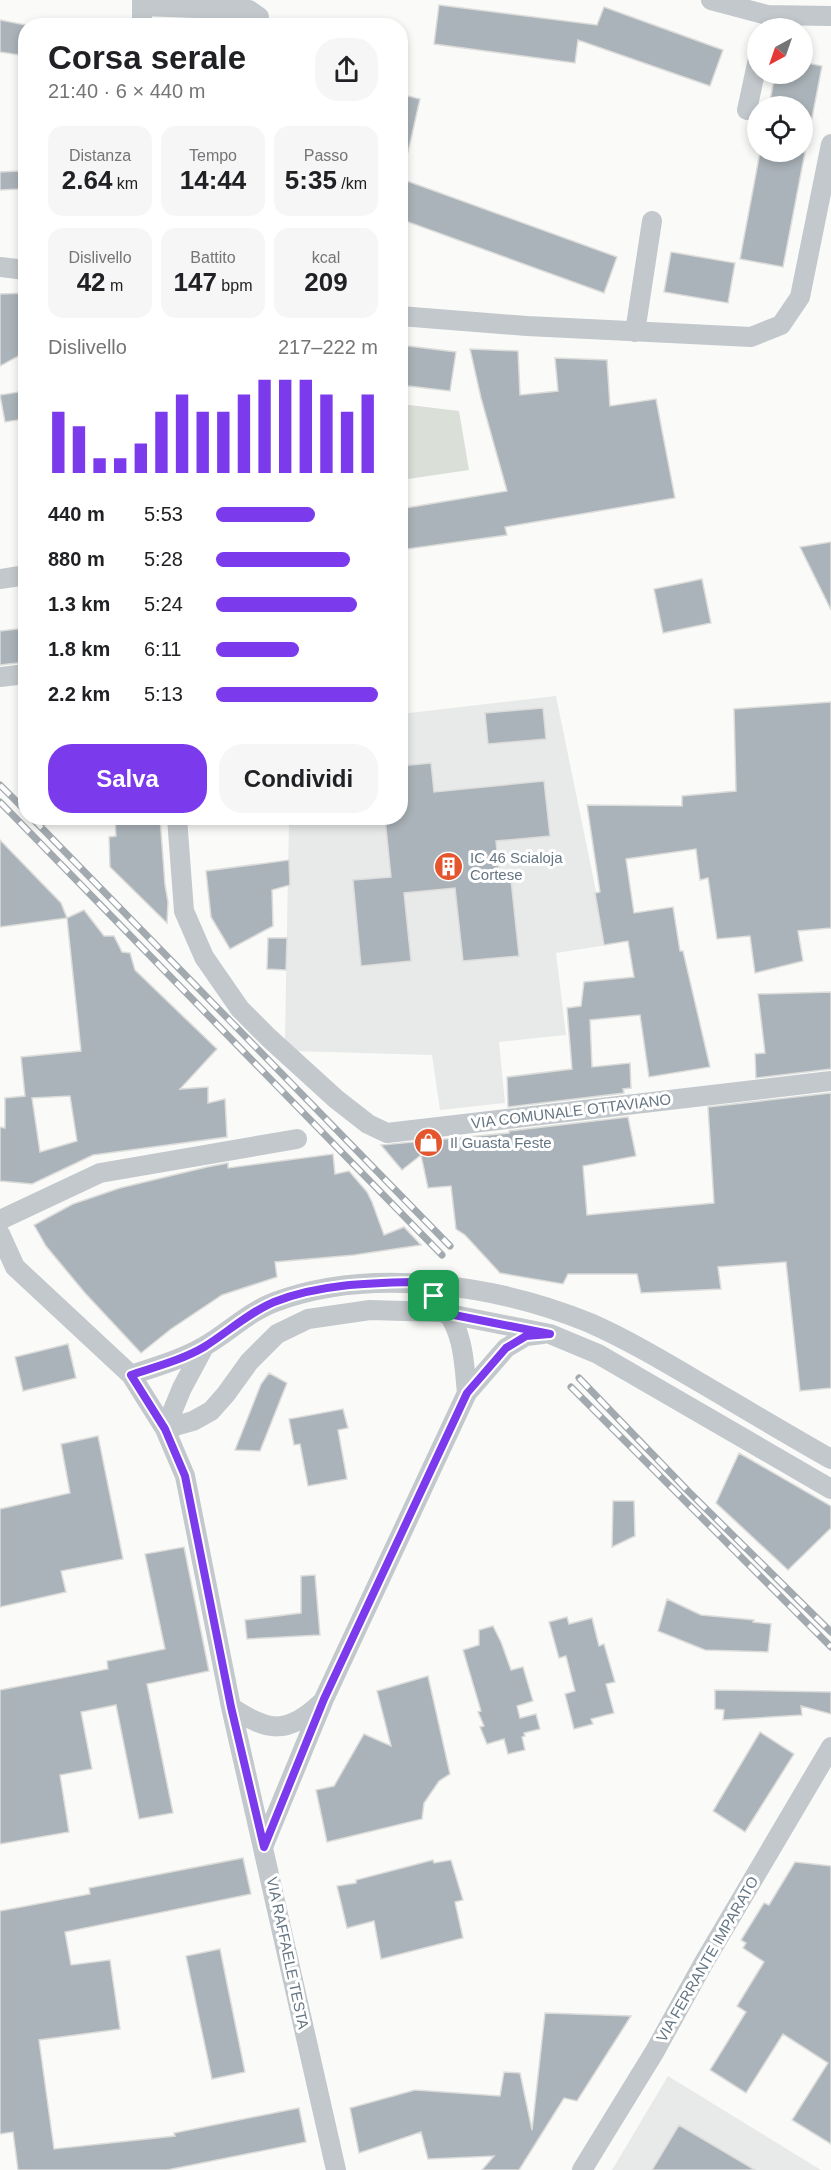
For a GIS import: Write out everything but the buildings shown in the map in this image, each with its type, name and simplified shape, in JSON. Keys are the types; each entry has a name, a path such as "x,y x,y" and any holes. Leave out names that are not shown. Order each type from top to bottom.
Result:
{"street":[{"path":"711,0 755,18"},
{"path":"142,3 249,10 259,18"},
{"path":"809,18 831,16"},
{"path":"408,317 635,332 751,337 781,326 800,297 831,144"},
{"path":"635,332 652,221"},
{"path":"0,267 18,269"},
{"path":"0,579 18,576"},
{"path":"0,677 18,675"},
{"name":"VIA COMUNALE OTTAVIANO","path":"178,825 184,911 204,957 240,1010 344,1105 368,1124 387,1133 831,1081"},
{"path":"0,1220 100,1173 297,1139"},
{"path":"0,1234 7,1267"},
{"name":"VIA RAFFAELE TESTA","path":"7,1267 131,1375 165,1429 185,1476 231,1707 336,2170"},
{"path":"415,1282 434,1296 449,1314 461,1339 467,1393"},
{"path":"131,1375 168,1363 204,1347 245,1317 275,1302 307,1292 365,1283 438,1284 534,1303 590,1323 633,1344 831,1459"},
{"path":"165,1429 193,1421 211,1411 249,1362 277,1334 308,1318 370,1310 439,1312 550,1334 598,1354 831,1489"},
{"path":"264,1847 324,1699 467,1393 506,1348 526,1336 550,1334"},
{"path":"165,1429 182,1388 204,1347"},
{"path":"231,1707 259,1724 271,1727 288,1725 307,1716 324,1699"},
{"name":"VIA FERRANTE IMPARATO","path":"582,2170 655,2051 708,1954 831,1747"}],"shaded area":[{"path":"408,405 459,411 469,470 408,479"},
{"path":"556,696 607,945 556,953 566,1035 499,1042 505,1103 440,1110 432,1055 293,1051 285,1039 289,825 408,825 408,713"},
{"path":"668,2076 821,2170 612,2170"}],"railway":[{"path":"0,785 18,803"},
{"path":"0,802 18,820"},
{"path":"22,825 442,1255"},
{"path":"39,825 450,1246"},
{"path":"579,1378 689,1492 831,1632"},
{"path":"571,1387 831,1647"}],"place":[{"name":"IC 46 Scialoja Cortese","path":"449,866"},
{"name":"Il Guasta Feste","path":"429,1142"}],"route":[{"path":"415,1282 434,1296 449,1314 550,1334 526,1336 506,1348 467,1393 324,1699 264,1847 231,1707 185,1476 165,1429 131,1375 168,1363 204,1347 245,1317 275,1302 307,1292 365,1283 415,1282"}]}
